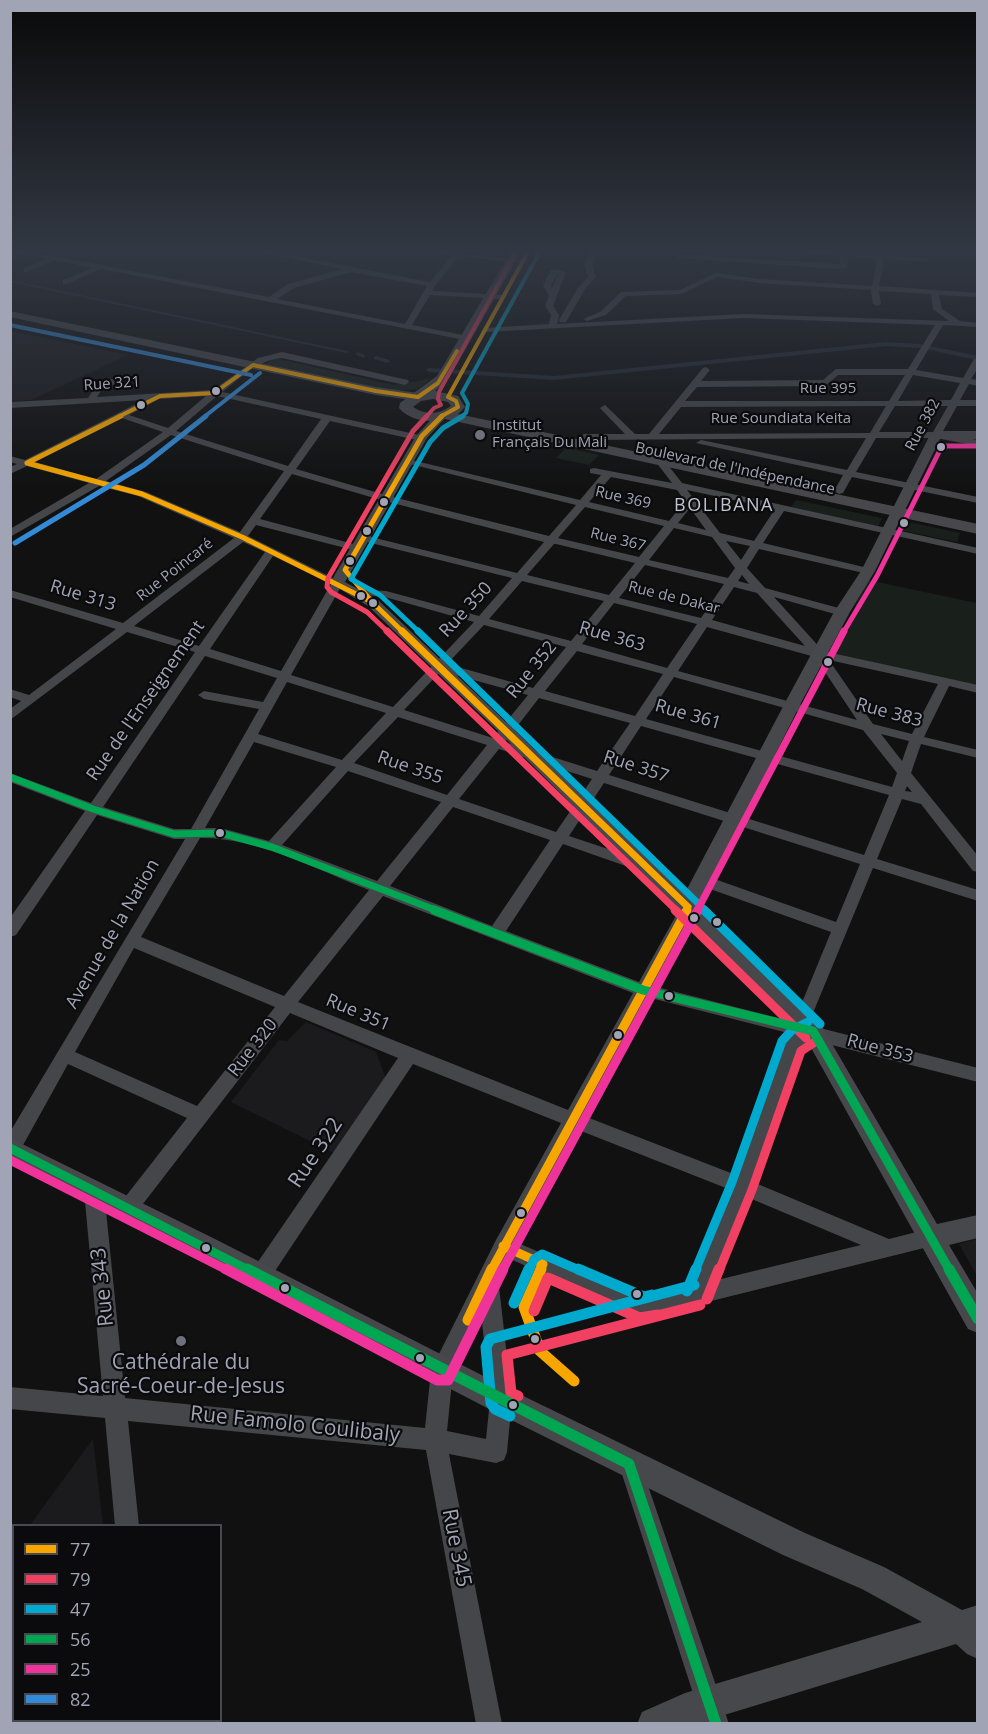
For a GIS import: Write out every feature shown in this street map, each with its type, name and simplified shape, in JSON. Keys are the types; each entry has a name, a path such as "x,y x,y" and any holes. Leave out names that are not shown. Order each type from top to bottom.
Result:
{"highway":[{"path":"448,409 423,416 409,409 410,400 433,387 445,372 469,331"},
{"path":"448,409 459,374 485,331"},
{"path":"418,396 433,394 448,409"},
{"name":"Boulevard de l'Indépendance","path":"448,409 839,491 978,529"},
{"name":"Boulevard de l'Indépendance","path":"448,409 661,462 898,508 978,520"}],"main road":[{"path":"62,331 376,391 418,396"},
{"path":"87,331 250,367 409,409 421,437"},
{"path":"448,409 421,437 341,577 439,666 502,736 529,753 807,1026 978,1320"},
{"name":"Rue Soundiata Keita","path":"936,435 978,435"},
{"name":"Rue 382","path":"688,908 819,654 868,571 936,435"},
{"path":"11,1149 129,1207 501,1401 794,1544 873,1578 972,1630"},
{"path":"932,1238 978,1226"},
{"path":"654,1724 704,1712 972,1630"}],"street":[{"path":"428,331 465,338"},
{"path":"839,491 936,331"},
{"path":"10,534 99,482 138,456 214,393 250,367 271,356 282,355 405,382"},
{"name":"Rue 382","path":"936,435 977,361"},
{"path":"651,437 706,370"},
{"path":"694,384 821,383 836,372 911,372 978,383"},
{"path":"91,400 98,389 114,381"},
{"name":"Rue 321","path":"10,405 214,393 421,437"},
{"path":"10,471 160,396"},
{"name":"Rue 395","path":"678,404 978,403"},
{"path":"604,408 633,437"},
{"name":"Rue 367","path":"121,416 386,498 641,562 760,589 842,612"},
{"name":"Rue Poincaré","path":"10,716 243,537 327,418"},
{"path":"936,435 978,443"},
{"name":"Rue Soundiata Keita","path":"584,437 936,435"},
{"name":"Boulevard de l'Indépendance","path":"695,436 700,443 978,500"},
{"path":"10,459 142,494 271,551 341,577"},
{"name":"Rue 369","path":"407,462 868,571"},
{"path":"661,462 741,568 819,654 868,727 978,867"},
{"name":"Boulevard de l'Indépendance","path":"594,471 781,508 978,551"},
{"name":"Rue 350","path":"272,847 345,765 483,620 608,474"},
{"name":"Rue 352","path":"379,890 691,500"},
{"path":"495,934 781,508"},
{"name":"Rue de Dakar","path":"254,521 521,577 704,622 819,654 978,689"},
{"name":"Rue de l'Enseignement","path":"10,931 271,551"},
{"name":"Avenue de la Nation","path":"11,1149 130,940 195,834 282,677 341,577"},
{"name":"Rue 313","path":"10,593 282,677"},
{"name":"Rue 363","path":"363,595 386,594 792,706"},
{"name":"Rue 361","path":"439,666 927,801"},
{"path":"282,677 395,712 502,736"},
{"path":"697,1295 742,1186 792,1046 807,1026 840,929 897,794 916,739 945,682"},
{"path":"10,693 31,700"},
{"path":"204,696 266,706"},
{"name":"Rue 383","path":"792,706 978,754"},
{"name":"Rue 355","path":"249,736 345,765 645,867"},
{"name":"Rue 357","path":"529,753 978,896"},
{"name":"Rue 353","path":"14,783 174,834 221,833 272,847 643,990 807,1026 978,1075"},
{"path":"701,880 840,929"},
{"name":"Rue 320","path":"129,1207 379,890"},
{"path":"442,1371 503,1246 688,908"},
{"name":"Rue 351","path":"130,940 409,1055 742,1186 889,1248"},
{"path":"64,1055 200,1116"},
{"name":"Rue 322","path":"260,1276 409,1055"},
{"name":"Rue 343","path":"94,1191 127,1524"},
{"path":"503,1246 643,1308 932,1238"},
{"path":"488,1278 501,1401"},
{"name":"Rue 345","path":"442,1371 435,1440 489,1724"},
{"name":"Rue Famolo Coulibaly","path":"10,1398 435,1440 496,1452 501,1401"},
{"path":"629,1464 704,1712"}],"shaded area":[{"path":"11,331 128,355 31,400 11,401"},
{"path":"274,358 394,385 431,378 418,389 396,391 266,364"},
{"path":"566,448 599,455 589,465 556,458"},
{"path":"796,500 882,518 878,526 791,507"},
{"path":"904,521 960,533 957,542 899,530"},
{"path":"867,580 977,603 977,687 834,653"},
{"path":"306,1022 376,1052 388,1085 336,1154 231,1102 279,1040 287,1041"},
{"path":"978,1239 977,1276 959,1244"},
{"path":"93,1439 103,1524 31,1524"},
{"path":"12,1550 12,1722 128,1723 11,1723 10,1553"}],"waterway":[{"path":"247,331 347,352"},
{"path":"429,370 554,378 886,344 920,346 978,358"},
{"path":"358,354 363,356"},
{"path":"376,358 387,361"}],"transit line":[{"name":"82","path":"39,331 251,375"},
{"name":"79","path":"473,331 439,392 438,399 441,405 434,408 413,431 328,578 327,587 331,592 367,612 500,738 806,1038"},
{"name":"77","path":"484,331 448,397 456,401 458,407 451,413 441,416 422,436 345,570 373,603 688,907"},
{"name":"47","path":"496,331 462,393 468,404 466,413 443,428 430,442 351,579 380,595 514,722 820,1024"},
{"name":"77","path":"27,463 160,396 214,393 253,365 376,391 418,397 438,383 457,351"},
{"name":"82","path":"15,543 144,465 260,373"},
{"name":"25","path":"10,1160 201,1256 437,1380 448,1380 512,1251 697,912 851,617 877,576 942,446 978,446"},
{"name":"77","path":"27,463 142,494 242,537 370,601"},
{"name":"56","path":"10,777 93,809 174,834 221,833 272,847 643,990 813,1031 978,1319"},
{"name":"77","path":"468,1320 503,1246 688,907"},
{"name":"47","path":"687,1291 732,1182 782,1041 792,1030 808,1022"},
{"name":"79","path":"707,1299 752,1190 801,1051 818,1040"},
{"name":"56","path":"10,1148 629,1464 716,1724"},
{"name":"77","path":"503,1246 543,1264 524,1307 540,1351 574,1381"},
{"name":"47","path":"514,1303 534,1259 542,1254 644,1297 652,1295"},
{"name":"79","path":"534,1311 548,1278 640,1318 658,1315"},
{"name":"47","path":"510,1416 495,1409 491,1403 486,1347 490,1339 694,1285"},
{"name":"79","path":"518,1396 511,1393 507,1355 700,1305"}],"place":[{"name":"Institut Français Du Mali","path":"480,435"},
{"name":"Cathédrale du Sacré-Coeur-de-Jesus","path":"181,1341"}],"district":[{"name":"BOLIBANA","path":"724,506"}]}
